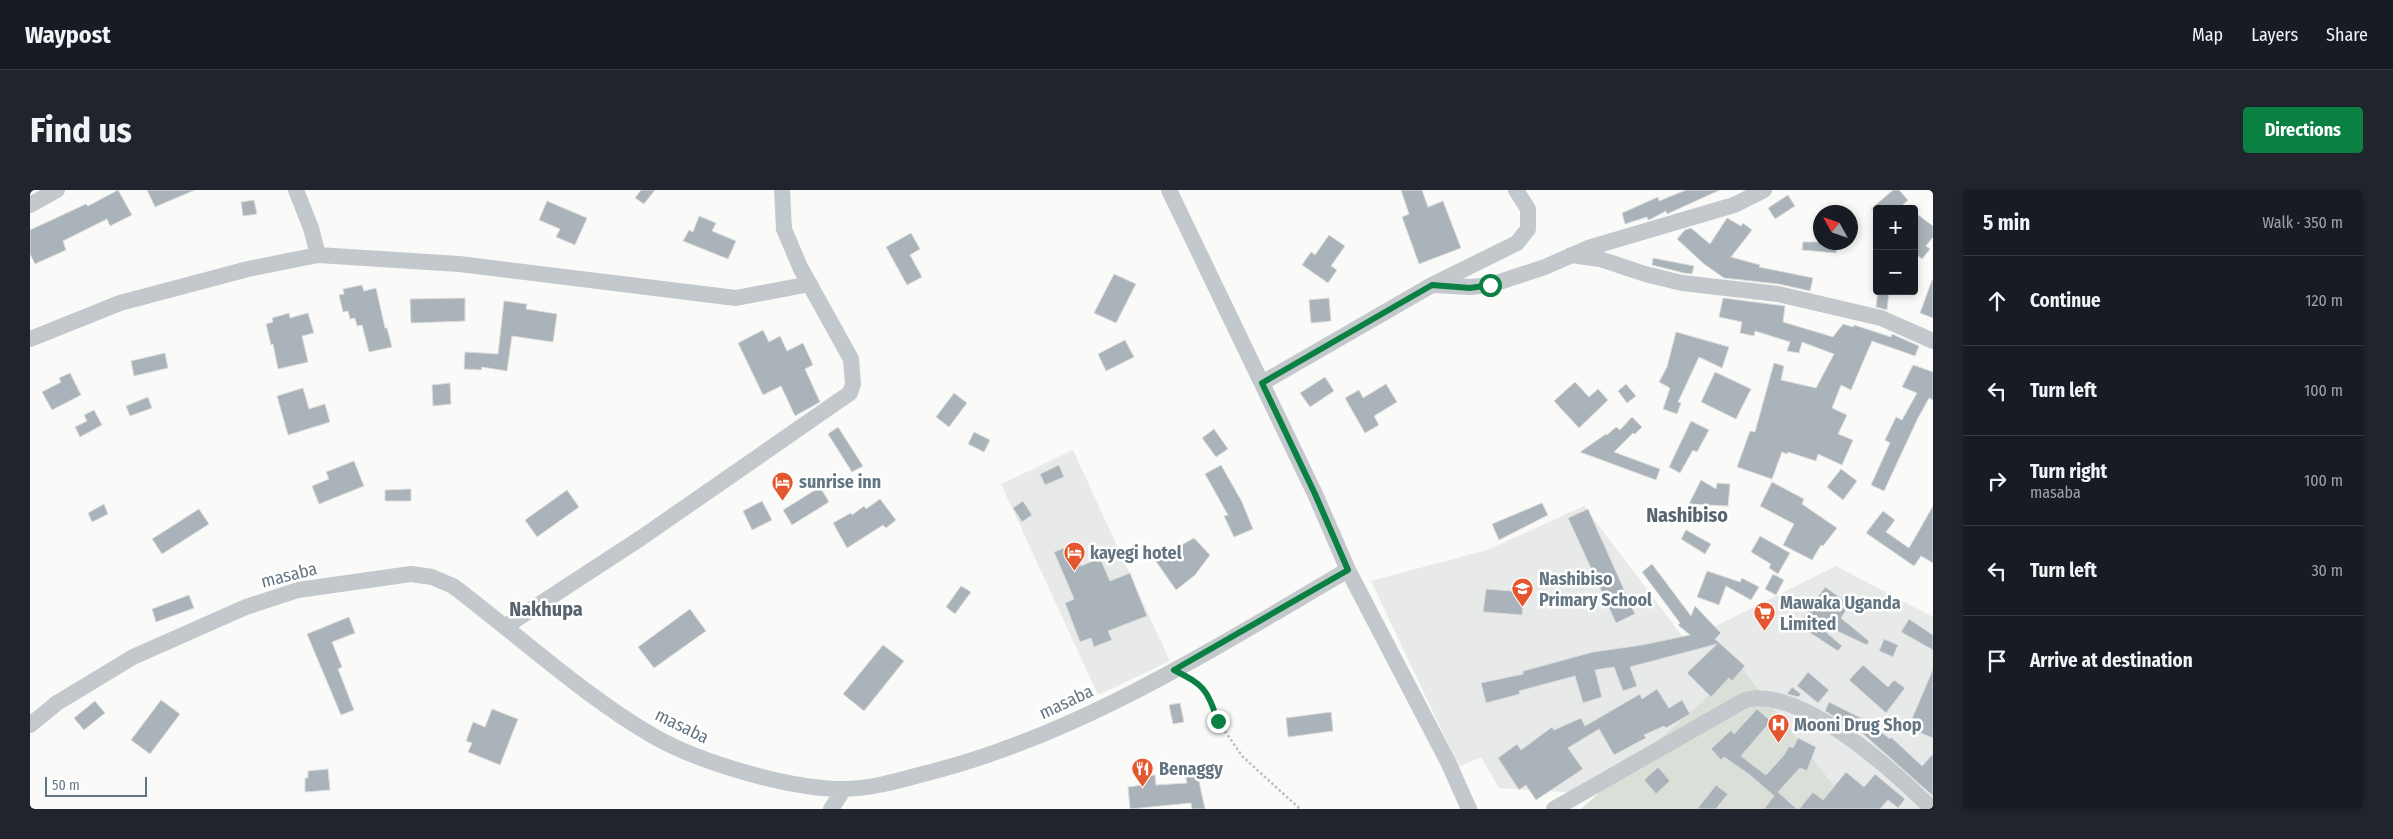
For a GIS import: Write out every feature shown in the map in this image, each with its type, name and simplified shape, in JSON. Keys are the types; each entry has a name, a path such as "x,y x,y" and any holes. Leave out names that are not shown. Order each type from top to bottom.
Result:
{"street":[{"path":"30,205 58,190"},
{"path":"296,190 311,228 318,255"},
{"path":"506,626 641,538 850,393 853,384 850,359 800,267 784,230 782,190"},
{"path":"1169,190 1315,494 1348,570 1448,762 1469,809"},
{"path":"1262,383 1432,285 1517,243 1528,228 1528,208 1516,190"},
{"path":"1432,285 1470,288 1490,285 1672,221 1734,204 1764,190"},
{"path":"30,339 120,303 248,269 318,255 459,264 736,298 810,284"},
{"path":"1571,255 1600,259 1645,274 1682,283 1778,294 1881,318 1933,341"},
{"name":"masaba","path":"30,725 57,703 133,657 246,607 298,590 411,574 432,577 453,586 613,711 656,738 704,759 758,776 844,789 890,782 976,761 1029,741 1083,717 1174,670 1348,570"},
{"path":"1554,809 1745,700 1755,697 1787,704 1837,730 1887,767 1932,809"},
{"path":"831,809 844,789"}],"path":[{"path":"1174,670 1199,683 1209,697 1218,721 1242,756 1300,809"}],"shaded area":[{"name":"kayegi hotel","path":"1073,450 1170,661 1098,695 1001,484"},
{"path":"1584,506 1686,641 1836,566 1933,617 1933,809 1658,809 1646,797 1499,788 1481,757 1459,767 1371,581 1487,550"},
{"path":"1741,667 1852,809 1581,809"}],"building":[{"path":"118,190 132,215 110,226 107,219 63,241 66,250 35,264 30,254 30,230 86,204 88,206"},
{"path":"147,190 195,190 155,207"},
{"path":"641,190 655,190 644,204 635,198"},
{"path":"1401,190 1422,190 1428,207 1443,201 1461,248 1419,264 1402,217 1409,214"},
{"path":"1686,190 1720,190 1667,214 1666,211 1648,220 1647,217 1625,224 1622,213 1658,197 1659,201"},
{"path":"1893,190 1899,190 1908,200 1902,205 1876,205"},
{"path":"1788,195 1795,206 1775,219 1768,208"},
{"path":"254,200 257,214 243,216 241,202"},
{"path":"547,201 587,218 575,245 556,237 560,229 539,220"},
{"path":"1918,215 1933,226 1933,237 1926,246 1930,249 1922,259 1918,256"},
{"path":"699,216 716,223 712,231 736,241 728,259 683,241 689,230 693,232"},
{"path":"1727,218 1741,226 1743,223 1752,230 1731,257 1760,265 1759,267 1813,278 1810,291 1779,284 1724,278 1704,264 1677,239 1685,230 1691,228 1710,244"},
{"path":"911,233 920,249 910,255 922,277 907,285 886,247"},
{"path":"1329,235 1345,246 1331,266 1337,270 1328,283 1302,265 1311,252 1315,255"},
{"path":"1803,242 1813,242 1813,250 1836,250 1836,253 1802,250"},
{"path":"1653,258 1694,266 1692,274 1652,265"},
{"path":"1114,274 1136,284 1116,323 1094,313"},
{"path":"1933,280 1933,318 1920,313"},
{"path":"362,285 364,291 376,288 385,328 387,328 392,347 369,352 362,325 357,326 355,318 350,319 348,311 343,312 339,295 344,294 343,289"},
{"path":"1878,295 1889,295 1887,310 1876,307"},
{"path":"465,298 465,321 411,323 410,299"},
{"path":"1329,298 1331,321 1311,323 1309,300"},
{"path":"1723,298 1785,306 1783,322 1833,337 1843,324 1853,327 1854,325 1891,337 1892,334 1919,346 1915,356 1872,341 1851,390 1841,385 1832,408 1847,415 1838,434 1853,440 1842,465 1818,454 1816,461 1788,452 1787,454 1782,452 1772,479 1737,467 1750,431 1755,432 1774,363 1784,366 1781,380 1816,388 1834,354 1802,342 1799,353 1787,351 1790,342 1755,331 1754,336 1740,333 1742,322 1719,317"},
{"path":"504,301 527,304 526,309 557,314 553,342 512,336 507,371 482,367 481,370 464,369 465,352 498,354"},
{"path":"289,313 290,318 308,313 314,333 302,336 308,362 278,369 273,344 271,345 266,324 273,322 272,318"},
{"path":"763,330 769,342 780,336 787,351 803,343 813,365 805,369 820,402 795,416 781,386 763,395 738,343"},
{"path":"1676,332 1729,347 1722,368 1699,357 1678,402 1681,403 1677,414 1663,409 1670,388 1659,382 1667,367"},
{"path":"1125,340 1134,357 1106,371 1098,354"},
{"path":"165,353 168,368 134,376 131,361"},
{"path":"1913,365 1933,372 1933,400 1929,398 1917,420 1884,491 1871,485 1890,443 1885,440 1896,417 1902,420 1917,393 1902,387"},
{"path":"1715,372 1751,389 1736,419 1701,402"},
{"path":"70,373 81,395 52,410 42,392 61,382 59,378"},
{"path":"1325,377 1334,391 1310,407 1300,393"},
{"path":"1575,382 1589,397 1598,389 1608,400 1579,428 1554,401"},
{"path":"450,383 451,404 433,406 432,385"},
{"path":"1386,384 1397,402 1374,416 1379,425 1365,433 1345,398 1359,390 1363,398"},
{"path":"1626,384 1636,396 1627,403 1618,391"},
{"path":"303,388 309,409 325,404 330,422 288,435 277,396"},
{"path":"954,393 967,403 949,427 936,417"},
{"path":"148,397 152,408 130,416 126,406"},
{"path":"94,410 102,425 80,437 75,427 87,421 84,415"},
{"path":"1632,417 1642,427 1635,434 1633,433 1614,452 1660,469 1656,480 1580,452 1616,427 1620,430"},
{"path":"1691,421 1709,430 1697,452 1693,450 1680,473 1669,467"},
{"path":"838,427 863,466 852,472 828,434"},
{"path":"1214,429 1228,449 1216,457 1202,438"},
{"path":"974,432 990,440 984,452 968,444"},
{"path":"354,461 364,486 319,504 312,486 329,479 326,472"},
{"path":"1059,465 1064,477 1045,485 1040,474"},
{"path":"1221,465 1242,502 1253,529 1234,537 1224,516 1228,515 1205,474"},
{"path":"1841,469 1857,481 1843,500 1827,487"},
{"path":"1701,480 1716,489 1717,483 1730,484 1728,506 1689,504"},
{"path":"1772,482 1804,499 1802,504 1837,528 1823,546 1821,545 1812,560 1783,545 1794,524 1760,506"},
{"path":"820,487 829,502 792,525 783,510"},
{"path":"411,489 411,501 385,501 385,490"},
{"path":"567,490 579,507 537,537 525,520"},
{"path":"880,499 896,520 886,528 883,525 847,548 833,523 851,513 852,515 864,506 866,509"},
{"path":"762,501 772,520 752,530 743,511"},
{"path":"1023,501 1032,515 1022,522 1013,508"},
{"path":"1542,503 1548,515 1499,540 1492,524"},
{"path":"104,504 108,514 92,522 88,513"},
{"path":"1933,506 1933,563 1921,556 1914,566 1866,533 1883,511 1895,520 1886,532 1909,548"},
{"path":"199,509 209,524 162,554 152,539"},
{"path":"1588,509 1635,614 1616,623 1568,518"},
{"path":"1686,530 1711,544 1705,554 1681,539"},
{"path":"1760,536 1790,553 1778,574 1769,568 1771,564 1751,552"},
{"path":"1194,538 1210,555 1195,575 1176,590 1155,560"},
{"path":"1072,545 1081,566 1100,558 1110,581 1130,573 1147,616 1108,631 1112,640 1094,647 1091,638 1080,642 1065,603 1074,599 1054,552"},
{"path":"1652,564 1691,616 1695,606 1721,633 1715,639 1745,666 1732,681 1729,678 1711,697 1687,673 1717,644 1630,667 1637,686 1623,691 1614,667 1595,670 1602,697 1583,703 1575,676 1519,691 1520,694 1486,703 1481,683 1523,674 1523,671 1593,652 1642,645 1690,635 1678,625 1680,623 1642,572"},
{"path":"1707,571 1740,582 1742,578 1759,587 1751,600 1726,586 1719,605 1697,597"},
{"path":"1773,574 1784,580 1776,595 1765,589"},
{"path":"961,586 971,592 955,614 946,607"},
{"path":"1825,587 1850,604 1841,618 1869,641 1867,645 1811,619 1842,646 1838,651 1798,625"},
{"path":"1486,589 1525,592 1522,615 1483,612"},
{"path":"189,595 194,608 156,622 152,609"},
{"path":"690,609 706,631 654,668 638,647"},
{"path":"349,617 355,633 332,642 342,667 338,669 354,710 341,715 307,634"},
{"path":"1909,619 1933,635 1933,650 1901,632"},
{"path":"1884,639 1898,645 1893,657 1879,651"},
{"path":"883,645 904,661 864,711 843,694"},
{"path":"1863,665 1888,687 1894,680 1905,688 1886,713 1849,680"},
{"path":"1933,669 1933,738 1908,728"},
{"path":"1808,672 1829,690 1818,703 1797,686"},
{"path":"1792,687 1801,694 1798,697 1787,694"},
{"path":"1657,689 1669,708 1682,700 1690,714 1666,728 1664,726 1644,735 1646,738 1614,755 1599,729 1568,748 1583,769 1536,800 1526,785 1519,790 1498,758 1517,744 1521,750 1552,727 1554,730 1581,718 1585,726 1640,694 1642,699"},
{"path":"161,700 180,714 150,754 131,740"},
{"path":"95,701 105,713 84,730 74,718"},
{"path":"1829,702 1862,717 1890,739 1891,737 1922,766 1933,754 1933,796 1852,724 1851,727 1825,711"},
{"path":"1180,703 1184,722 1173,724 1169,705"},
{"path":"492,709 518,719 500,765 468,752 472,743 466,741 473,722 485,727"},
{"path":"1757,709 1771,721 1741,756 1766,775 1784,755 1789,746 1793,748 1798,738 1816,747 1807,771 1800,768 1778,792 1797,809 1764,809 1774,796 1750,775 1724,757 1721,760 1711,749 1731,730 1734,734"},
{"path":"1331,712 1333,731 1288,737 1286,718"},
{"path":"1658,767 1670,781 1656,794 1644,780"},
{"path":"328,769 330,790 305,792 305,778 308,778 308,771"},
{"path":"1197,772 1205,809 1192,809 1191,803 1130,809 1128,787 1143,785 1143,776 1155,775 1156,785 1187,783 1185,775"},
{"path":"1846,772 1864,787 1875,774 1905,799 1898,808 1888,800 1880,809 1799,809 1813,792 1823,800"},
{"path":"1716,785 1728,794 1716,809 1697,809"}],"place":[{"name":"sunrise inn","path":"783,501"},
{"name":"kayegi hotel","path":"1074,572"},
{"name":"Nashibiso Primary School","path":"1523,608"},
{"name":"Mawaka Uganda Limited","path":"1764,632"},
{"name":"Mooni Drug Shop","path":"1778,744"},
{"name":"Benaggy","path":"1143,788"}],"district":[{"name":"Nashibiso","path":"1687,515"},
{"name":"Nakhupa","path":"546,609"}],"route":[{"path":"1218,721 1209,697 1199,683 1174,670 1348,570 1315,494 1262,383 1432,285 1470,288 1490,285"}]}
